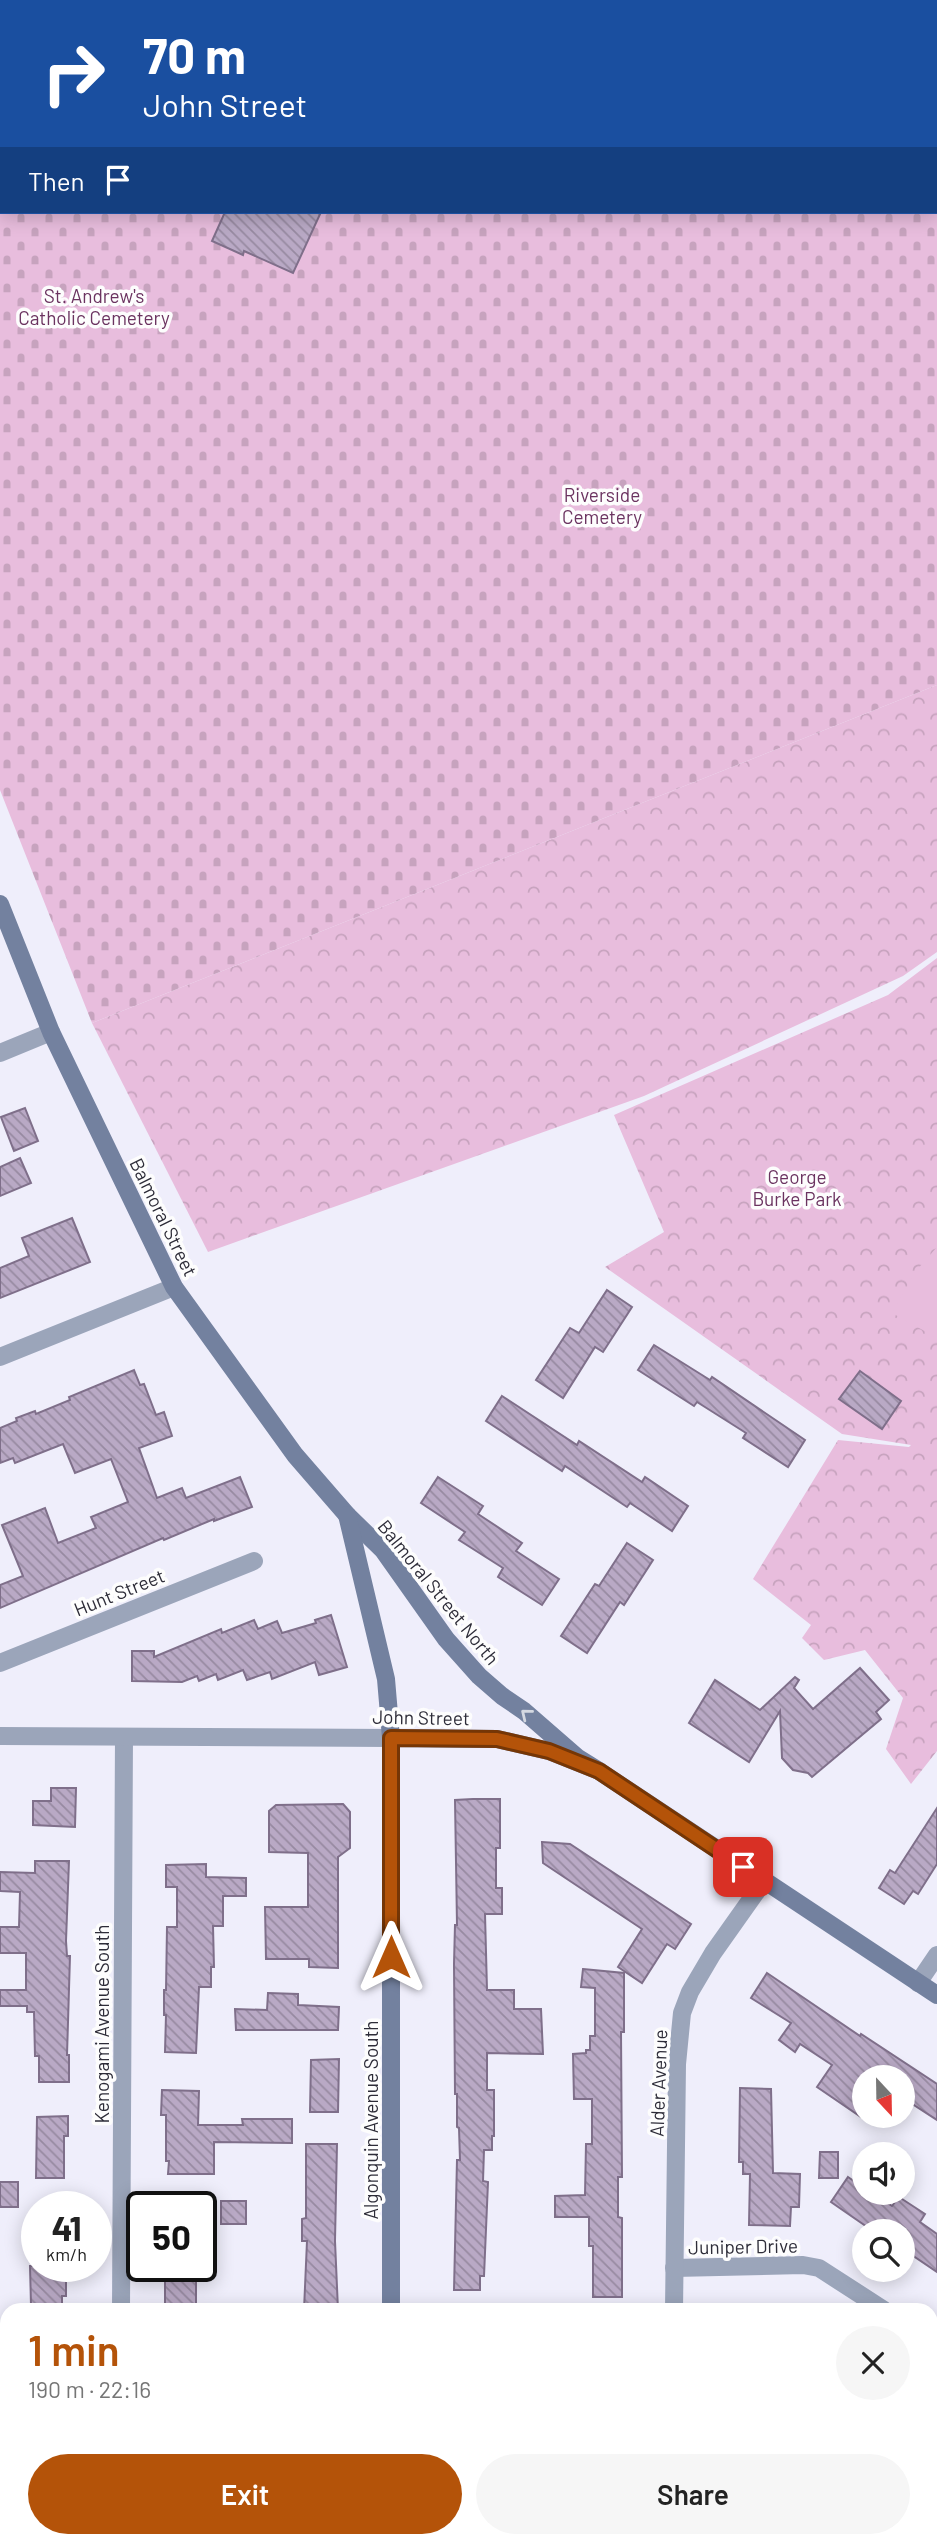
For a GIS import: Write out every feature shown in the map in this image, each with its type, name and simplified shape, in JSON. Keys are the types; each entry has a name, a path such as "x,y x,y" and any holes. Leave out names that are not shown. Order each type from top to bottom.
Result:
{"main road":[{"name":"Balmoral Street","path":"0,904 51,1032 174,1287 295,1455 347,1515"},
{"name":"Algonquin Avenue South","path":"347,1515 386,1679 391,1738 391,2303"},
{"name":"Balmoral Street North","path":"347,1515 383,1550 446,1639 479,1676 578,1758 599,1771"},
{"name":"John Street","path":"391,1738 497,1739 549,1751 599,1771 937,1995"}],"street":[{"path":"0,1053 51,1032"},
{"path":"0,1357 174,1287"},
{"name":"Hunt Street","path":"0,1662 254,1561"},
{"name":"John Street","path":"0,1736 391,1738"},
{"name":"Kenogami Avenue South","path":"121,2303 124,1737"},
{"name":"Alder Avenue","path":"674,2303 677,2064 682,2013 713,1953 764,1881"},
{"path":"918,1983 937,1955"},
{"name":"Juniper Drive","path":"674,2268 803,2264 818,2267 873,2303"}],"green space":[{"name":"Riverside Cemetery","path":"0,214 937,214 937,685 92,1023 0,790"},
{"path":"937,685 937,952 903,976 644,1096 208,1252 92,1023"},
{"name":"George Burke Park","path":"937,958 937,1751 911,1784 886,1749 903,1698 865,1650 824,1660 802,1638 811,1625 753,1579 838,1440 909,1447 911,1445 842,1434 605,1267 664,1232 614,1115 888,995"},
{"path":"937,1247 937,1338 892,1313 915,1272"}],"building":[{"path":"224,214 320,214 293,273 244,251 243,255 212,241"},
{"path":"25,1108 38,1141 14,1151 1,1117"},
{"path":"20,1158 31,1183 0,1196 0,1167"},
{"path":"72,1218 90,1262 0,1298 0,1268 29,1256 22,1238"},
{"path":"607,1290 632,1307 603,1352 595,1347 563,1398 536,1380 570,1328 579,1333"},
{"path":"654,1345 710,1380 712,1377 805,1440 788,1467 743,1438 746,1433 697,1402 694,1406 638,1370"},
{"path":"134,1370 140,1385 144,1384 156,1415 164,1412 172,1436 139,1448 157,1498 182,1488 186,1498 240,1477 252,1507 214,1519 164,1540 163,1538 0,1608 0,1585 23,1576 2,1525 45,1508 58,1543 96,1528 91,1517 128,1502 111,1459 75,1473 63,1444 15,1463 13,1458 0,1463 0,1428 17,1421 16,1418 35,1411 36,1414"},
{"path":"860,1371 901,1401 882,1429 839,1399"},
{"path":"502,1396 577,1445 579,1441 642,1482 645,1477 688,1506 672,1531 630,1503 627,1507 565,1466 562,1471 486,1421"},
{"path":"438,1477 483,1506 478,1514 522,1543 516,1551 559,1579 542,1605 498,1577 503,1568 459,1540 465,1532 421,1503"},
{"path":"627,1543 653,1560 624,1605 620,1602 587,1653 561,1636 595,1584 599,1586"},
{"path":"331,1615 347,1667 319,1675 315,1662 272,1679 270,1672 247,1680 243,1670 218,1680 216,1674 199,1681 197,1676 182,1682 132,1681 132,1651 154,1651 154,1657 221,1629 222,1633 254,1620 258,1629 277,1621 282,1633 316,1623 315,1620"},
{"path":"860,1668 889,1700 876,1712 881,1719 812,1777 808,1773 793,1770 782,1758 780,1711 749,1762 689,1723 715,1680 760,1710 795,1677 799,1680 794,1688 813,1709"},
{"path":"51,1788 76,1788 75,1827 33,1825 33,1801 51,1801"},
{"path":"500,1799 500,1848 496,1848 496,1888 502,1888 502,1914 485,1914 487,1990 514,1990 514,2009 541,2009 543,2054 487,2053 487,2090 494,2090 494,2136 492,2150 484,2150 483,2181 488,2182 484,2276 480,2276 480,2290 454,2290 457,2160 460,2160 455,2094 455,1800"},
{"path":"343,1804 350,1812 350,1848 338,1857 338,1968 309,1967 309,1959 266,1959 265,1907 308,1907 308,1853 269,1852 269,1811 276,1805"},
{"path":"937,1808 937,1864 918,1894 913,1891 904,1904 879,1888 890,1870 895,1873"},
{"path":"542,1842 570,1844 691,1924 675,1949 667,1944 642,1983 618,1967 642,1929 543,1863"},
{"path":"35,1861 69,1861 66,1941 67,1956 70,1956 67,2055 69,2082 39,2082 39,2056 35,2056 34,2012 27,2012 27,2006 0,2006 0,1990 26,1990 26,1953 0,1953 0,1927 19,1927 20,1892 0,1891 0,1872 35,1873"},
{"path":"206,1864 206,1877 246,1878 246,1896 223,1896 223,1926 213,1926 214,1967 211,1967 211,1987 199,1987 196,2053 165,2052 167,1927 177,1927 177,1887 166,1887 166,1865"},
{"path":"583,1969 624,1973 624,2032 621,2032 622,2177 618,2177 618,2217 622,2218 622,2297 593,2297 593,2246 589,2246 589,2217 555,2217 555,2196 585,2195 586,2144 592,2144 592,2099 574,2099 573,2054 590,2050 590,2036 595,2036 595,1988 581,1987"},
{"path":"767,1973 908,2065 852,2065 852,2111 817,2087 832,2065 800,2044 795,2052 779,2040 791,2023 751,1998"},
{"path":"268,1993 298,1994 298,2005 339,2007 338,2030 236,2030 235,2009 267,2010"},
{"path":"339,2059 338,2112 310,2112 311,2060"},
{"path":"915,2070 937,2084 937,2120 915,2106"},
{"path":"740,2088 771,2089 773,2173 800,2174 799,2207 791,2207 790,2226 749,2225 750,2174 743,2174 743,2162 739,2162"},
{"path":"162,2090 199,2091 198,2125 243,2125 242,2119 292,2119 292,2143 214,2142 214,2174 168,2174 166,2115 161,2115"},
{"path":"68,2116 68,2136 64,2136 64,2178 36,2178 37,2117"},
{"path":"306,2144 337,2144 335,2241 338,2303 304,2303 307,2241 302,2241 302,2219 306,2218"},
{"path":"820,2152 838,2152 838,2178 819,2178"},
{"path":"848,2177 852,2180 852,2205 911,2205 925,2214 920,2222 937,2234 937,2272 915,2257 915,2219 856,2219 831,2202"},
{"path":"0,2182 18,2182 18,2207 0,2207"},
{"path":"221,2201 246,2201 246,2224 221,2224"},
{"path":"30,2282 66,2282 66,2296 62,2296 62,2303 31,2303"},
{"path":"165,2282 196,2282 196,2303 165,2303"}],"route":[{"path":"391,1957 391,1738 497,1739 549,1751 599,1771 743,1867"}],"park label":[{"name":"St. Andrew's Catholic Cemetery","path":"94,306"}]}
